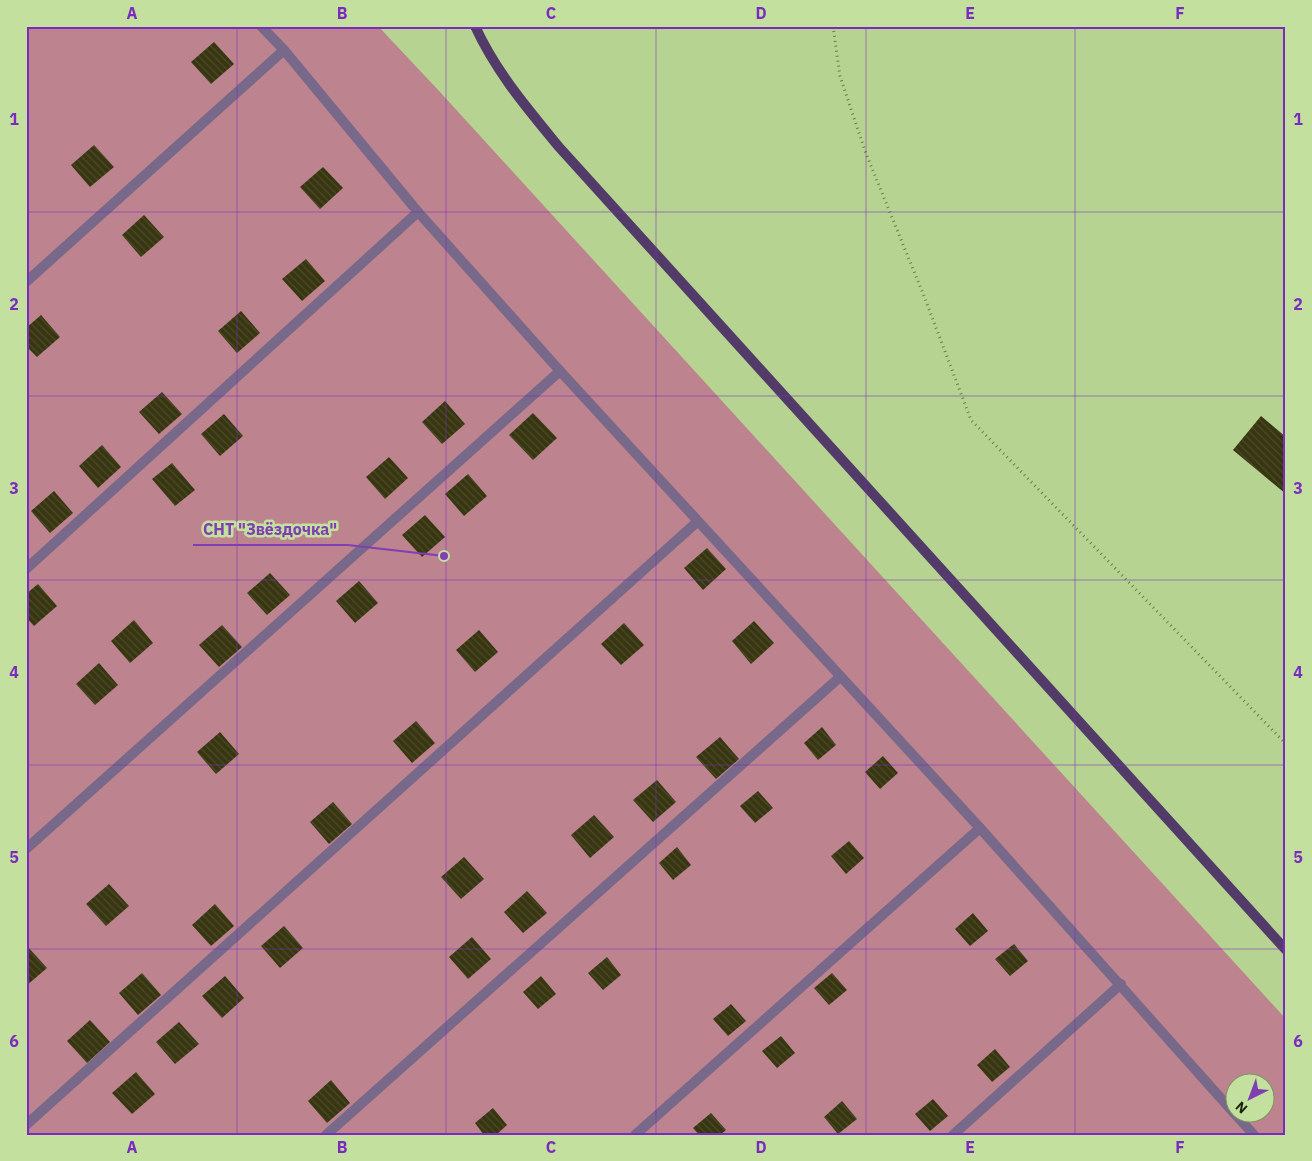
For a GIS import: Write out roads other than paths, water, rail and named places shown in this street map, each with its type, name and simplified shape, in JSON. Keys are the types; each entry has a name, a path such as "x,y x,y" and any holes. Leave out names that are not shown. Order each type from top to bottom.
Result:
{"street":[{"path":"475,26 487,52 516,96 559,147 1286,950"}],"lane":[{"path":"261,26 284,50 418,212 560,372 980,828 1224,1101"},
{"path":"26,282 284,50"},
{"path":"26,570 418,212"},
{"path":"26,849 560,372"},
{"path":"26,1125 697,522"},
{"path":"326,1135 840,677"},
{"path":"635,1135 980,828"},
{"path":"953,1135 1121,984"},
{"path":"1244,1124 1254,1135"}],"place":[{"name":"СНТ \"Звёздочка\"","path":"444,556"}]}
